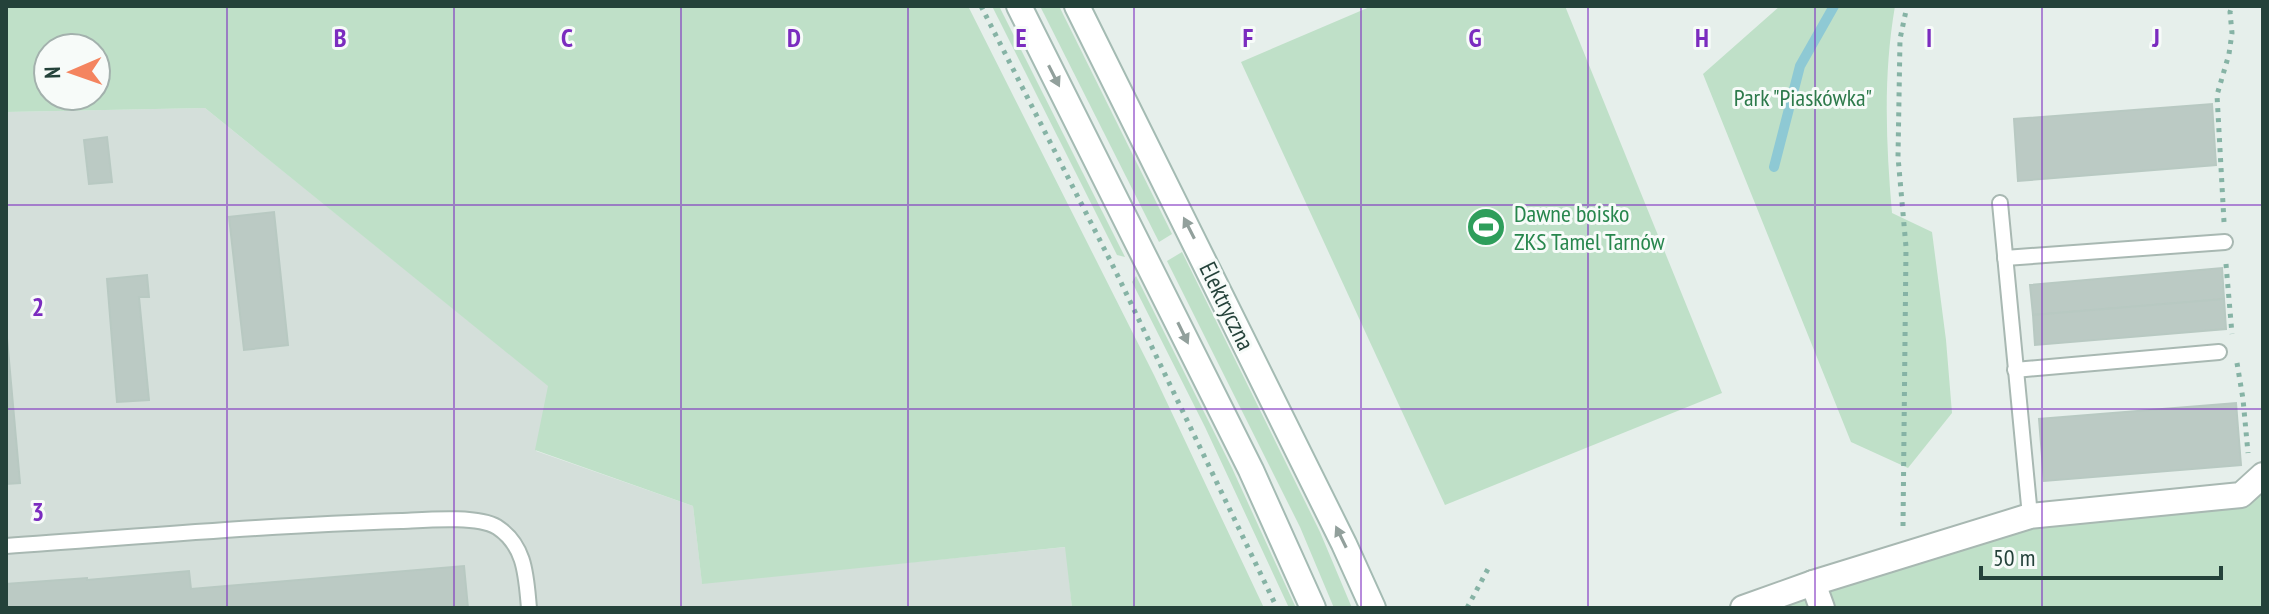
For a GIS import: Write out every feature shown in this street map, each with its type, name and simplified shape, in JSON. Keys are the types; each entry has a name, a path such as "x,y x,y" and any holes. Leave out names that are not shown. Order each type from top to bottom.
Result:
{"main road":[{"path":"1019,6 1251,470 1313,608"},
{"name":"Elektryczna","path":"1077,6 1331,515 1373,608"},
{"path":"1743,608 1813,583 2030,516 2241,495 2255,466"},
{"path":"1813,583 1822,608"}],"lane":[{"path":"2000,203 2030,516"},
{"path":"2005,258 2225,242"},
{"path":"2015,370 2219,352"},
{"path":"6,546 350,523 463,519 495,526 519,549 526,575 529,608"}],"path":[{"path":"981,6 1115,270 1277,608"},
{"path":"1903,555 1906,247 1898,157 1900,39 1907,6"},
{"path":"2232,6 2229,54 2217,95 2229,315 2234,343"},
{"path":"2236,357 2255,466"},
{"path":"1467,608 1489,567"}],"shaded area":[{"path":"205,108 549,386 536,451 693,506 702,583 1066,547 1072,608 6,608 6,112"}],"green space":[{"path":"6,6 968,6 1154,375 1264,608 1072,608 1065,547 702,584 693,506 535,450 548,386 205,108 112,110 112,32 32,32 32,111 6,112"},
{"path":"992,6 999,6 1125,257 1117,255"},
{"path":"1040,6 1059,6 1172,234 1159,242"},
{"name":"Dawne boisko ZKS Tamel Tarnów","path":"1372,6 1565,6 1722,393 1445,505 1241,62"},
{"name":"Park \"Piaskówka\"","path":"1780,6 1895,6 1887,110 1892,213 1932,232 1952,413 1908,468 1851,442 1703,74"},
{"path":"1182,252 1320,532 1352,608 1334,608 1300,527 1167,261"},
{"path":"1136,276 1232,468 1296,608 1289,608 1205,427 1132,282"},
{"path":"2263,478 2263,608 1743,608 2026,512 2241,495"}],"building":[{"path":"2212,104 2216,165 2018,181 2014,119"},
{"path":"107,137 112,182 89,184 84,140"},
{"path":"274,212 288,345 244,350 229,217"},
{"path":"2222,268 2224,299 2033,315 2030,285"},
{"path":"147,275 149,297 139,297 149,400 117,402 107,279"},
{"path":"2224,299 2226,329 2035,345 2033,315"},
{"path":"6,327 20,483 6,484"},
{"path":"2236,403 2241,465 2044,481 2039,419"},
{"path":"464,566 468,608 6,608 6,584 189,571 191,589"}],"waterway":[{"path":"1774,167 1800,66 1834,6"}],"place":[{"name":"Dawne boisko ZKS Tamel Tarnów","path":"1486,227"}]}
